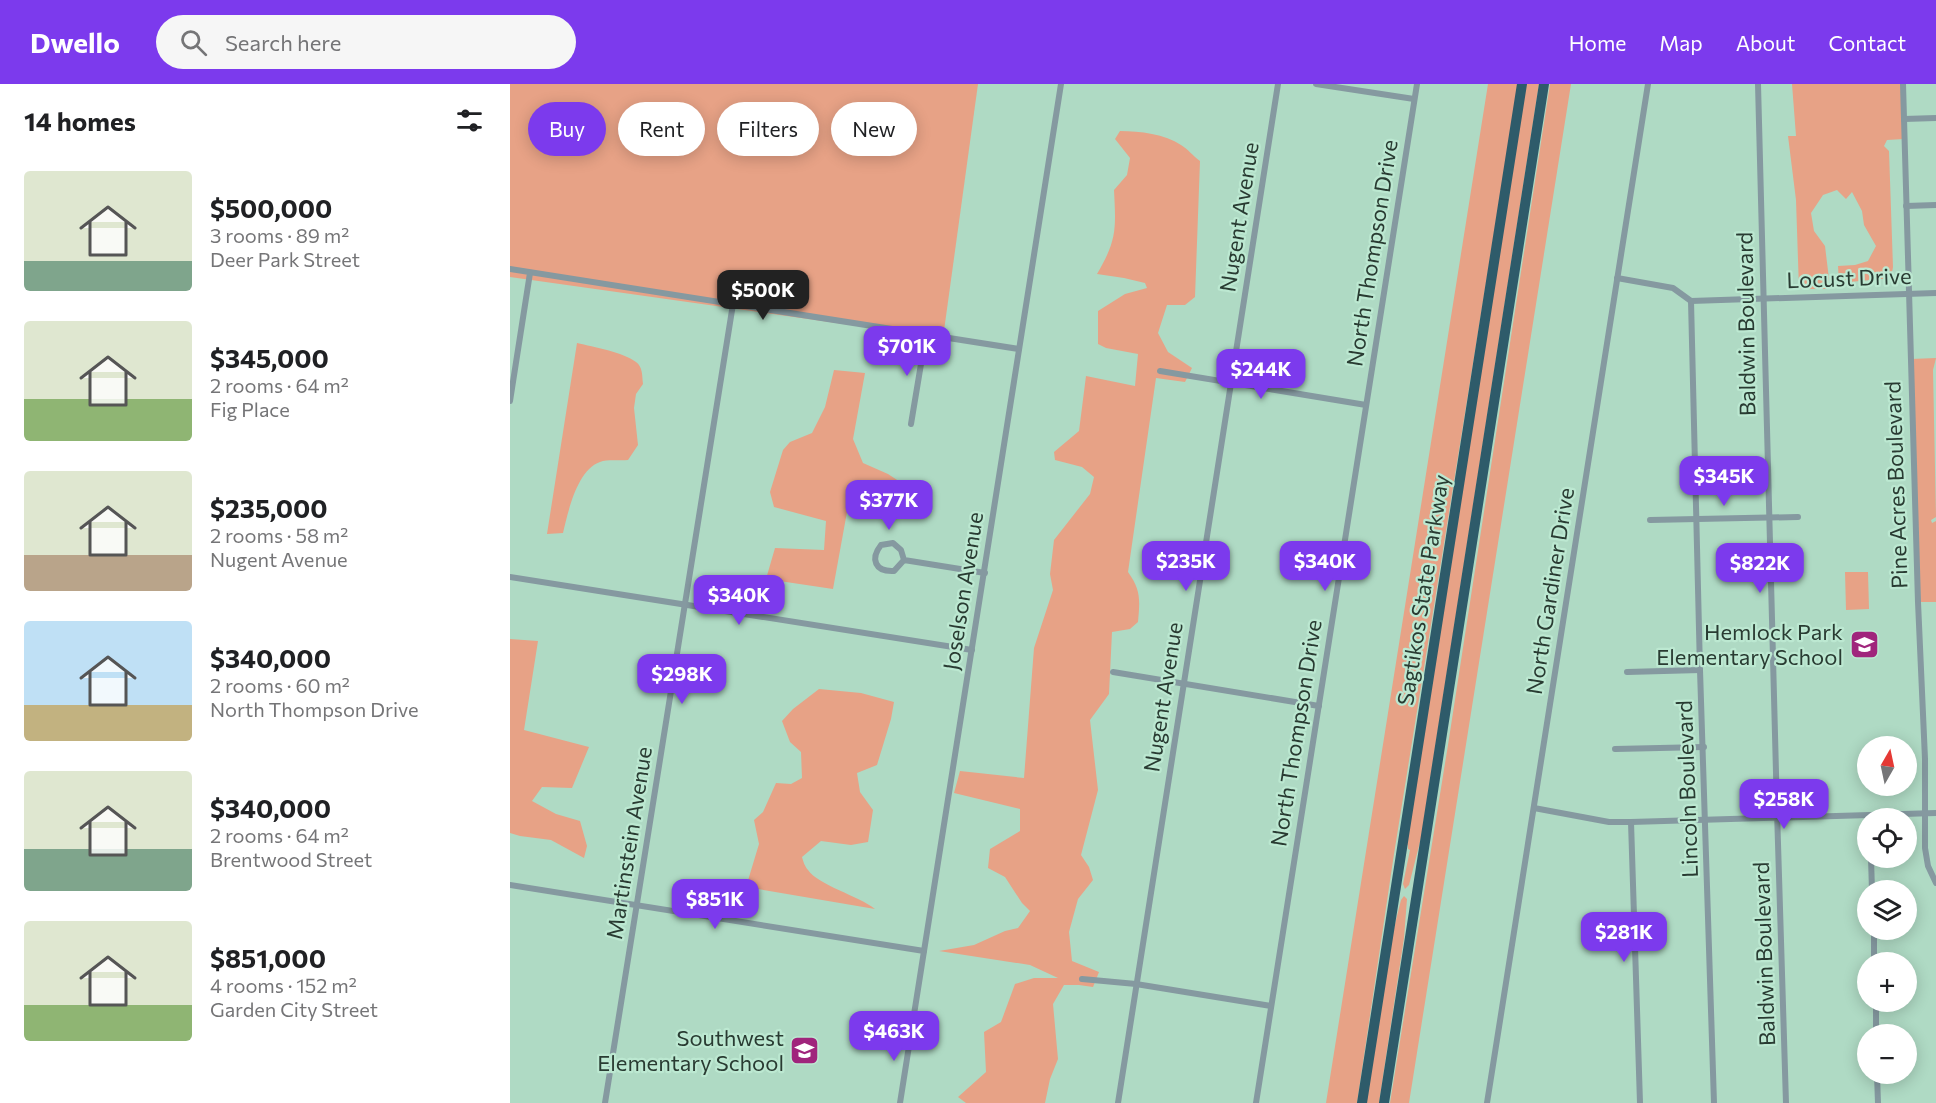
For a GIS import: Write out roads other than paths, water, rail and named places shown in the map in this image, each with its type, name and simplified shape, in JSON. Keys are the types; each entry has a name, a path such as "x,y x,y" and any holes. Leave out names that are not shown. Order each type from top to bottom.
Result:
{"highway":[{"name":"Sagtikos State Parkway","path":"1362,1103 1522,84"},
{"name":"Sagtikos State Parkway","path":"1384,1103 1544,84"}],"street":[{"name":"Joselson Avenue","path":"900,1103 1061,84"},
{"name":"Nugent Avenue","path":"1118,1103 1278,84"},
{"path":"1316,84 1414,99"},
{"name":"North Thompson Drive","path":"1256,1103 1417,84"},
{"name":"North Gardiner Drive","path":"1487,1103 1648,84"},
{"name":"Baldwin Boulevard","path":"1758,84 1786,1103"},
{"name":"Pine Acres Boulevard","path":"1903,84 1918,602 1925,749 1925,848 1928,866 1936,882"},
{"path":"1904,119 1936,118"},
{"path":"1906,206 1936,205"},
{"path":"510,269 1019,349"},
{"path":"510,401 530,273"},
{"path":"1617,278 1673,288 1691,301"},
{"name":"Locust Drive","path":"1691,301 1936,293"},
{"name":"Lincoln Boulevard","path":"1691,301 1714,1103"},
{"name":"Martinstein Avenue","path":"605,1103 733,304"},
{"path":"911,424 926,334"},
{"path":"1160,371 1366,405"},
{"path":"1650,520 1798,516"},
{"path":"893,543 901,550 904,560 894,571 887,572 874,561 881,545 893,543"},
{"path":"904,560 985,573"},
{"path":"510,577 972,651"},
{"path":"1627,672 1700,670"},
{"path":"1113,672 1319,705"},
{"path":"1615,749 1704,747"},
{"path":"1534,808 1609,822 1857,817"},
{"path":"1917,814 1936,813"},
{"path":"1631,822 1640,1103"},
{"path":"510,885 924,951"},
{"path":"1082,979 1136,984 1271,1006"},
{"path":"1877,1084 1878,1103"}],"place":[{"name":"Hemlock Park Elementary School","path":"1864,645"},
{"name":"Southwest Elementary School","path":"805,1051"}]}
